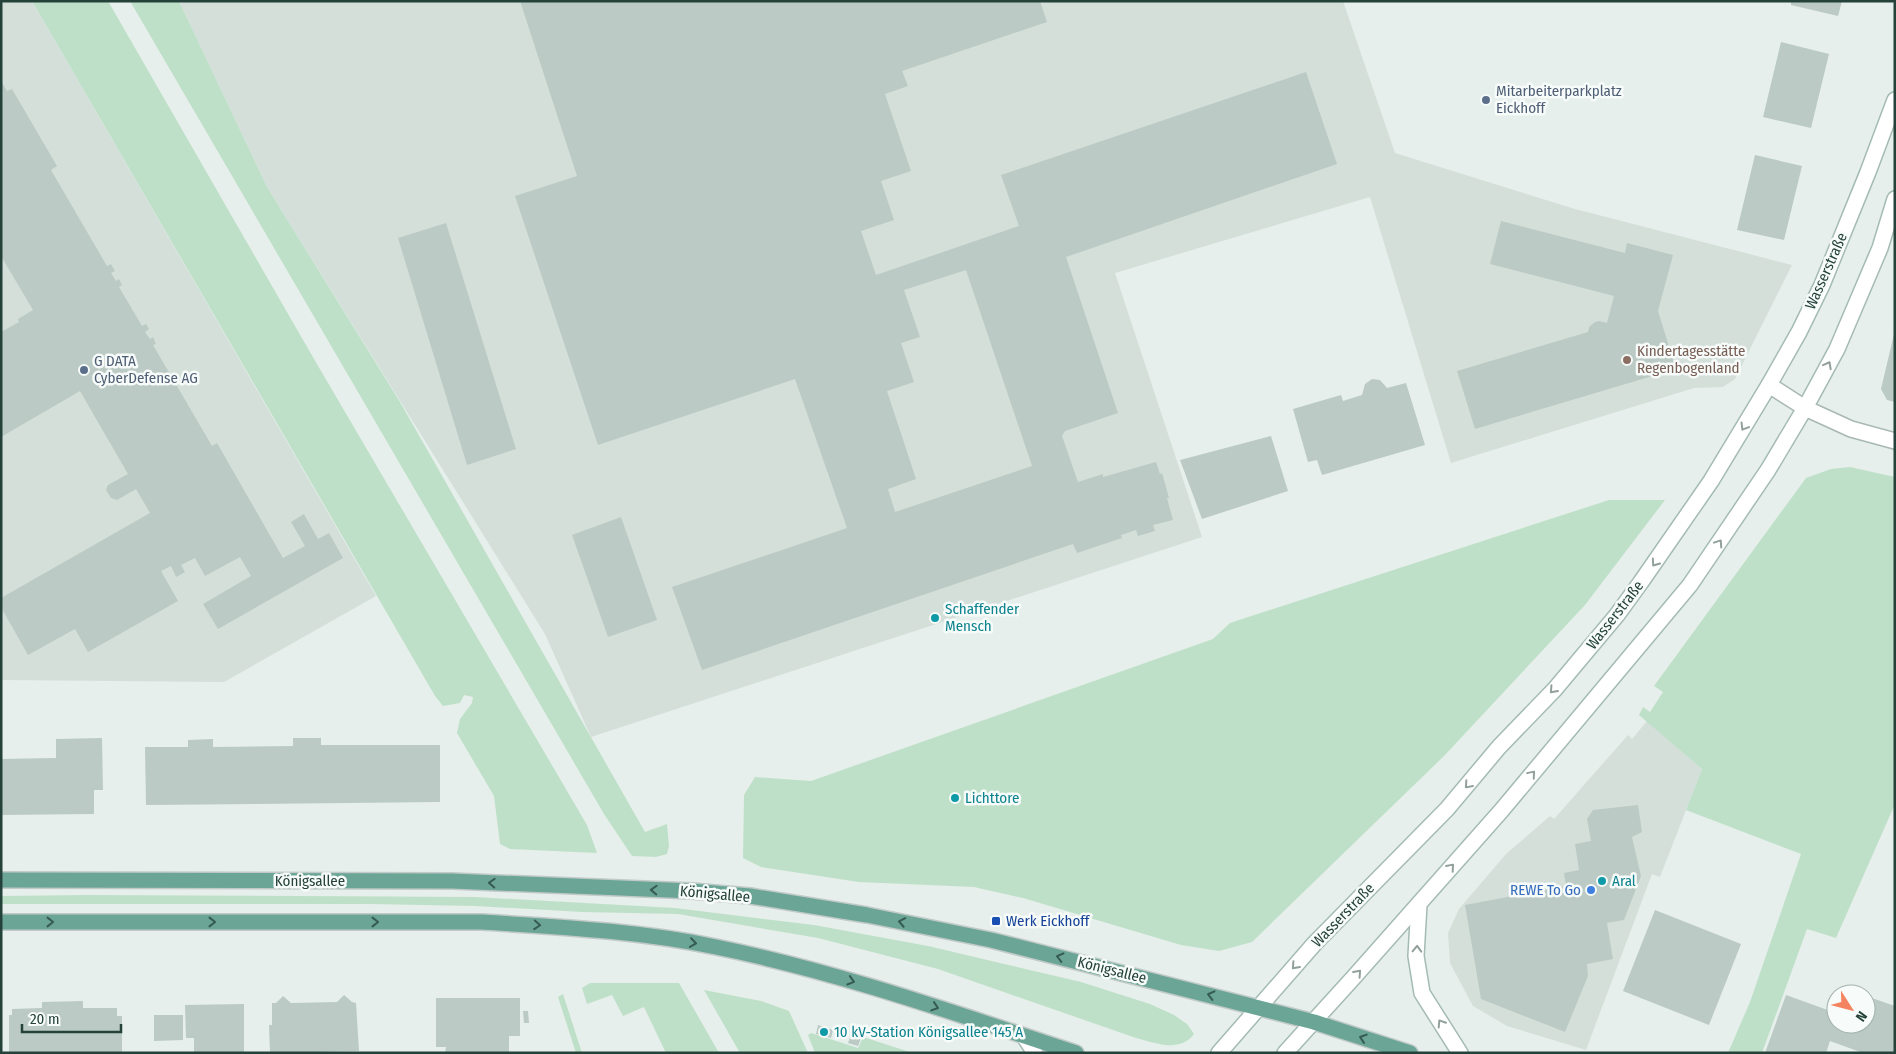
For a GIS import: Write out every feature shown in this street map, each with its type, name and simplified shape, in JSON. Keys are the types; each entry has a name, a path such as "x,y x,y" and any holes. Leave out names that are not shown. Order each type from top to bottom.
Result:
{"main road":[{"name":"Wasserstraße","path":"1219,1053 1315,943 1447,809 1499,747 1555,689 1617,615 1711,481 1799,332 1822,285 1895,100"},
{"path":"1285,1053 1514,796 1690,585 1768,470 1806,408 1837,349 1856,305 1880,248 1895,199"},
{"path":"1769,385 1806,408 1851,429 1895,441"},
{"name":"Königsallee","path":"1,880 452,881 692,891 750,896 867,915 991,940 1314,1022 1410,1053"},
{"path":"1419,904 1416,956 1422,993 1460,1053"},
{"path":"1,922 482,922 547,926 644,936 714,946 802,966 1076,1053"},
{"path":"1024,1036 1035,1053"}],"shaded area":[{"path":"1,1 32,1 376,596 224,682 1,680"},
{"path":"179,1 1343,1 1395,153 1575,209 1792,265 1735,379 1723,387 1694,388 1451,463 1370,197 1115,273 1202,537 591,737 545,634 267,187"},
{"path":"1647,721 1702,769 1660,877 1652,874 1586,1050 1507,1026 1473,1006 1450,963 1448,933 1459,909 1506,854 1550,816 1554,819 1628,735 1632,739"}],"green space":[{"path":"32,1 108,1 314,359 587,825 597,853 510,849 500,844 494,796 457,733 460,719 472,703 473,697 464,695 460,703 443,706 435,696"},
{"path":"130,1 179,1 267,187 400,402 645,832 667,824 669,846 667,854 656,857 632,856 604,814"},
{"path":"1850,467 1895,477 1895,804 1836,938 1807,929 1762,1053 1728,1053 1750,1002 1801,854 1686,810 1702,769 1639,715 1643,707 1650,712 1663,692 1654,686 1806,478 1831,469"},
{"path":"1609,500 1665,500 1585,605 1444,756 1252,942 1219,951 1181,945 1023,898 974,887 859,882 761,867 743,858 744,795 755,777 811,781 1213,639 1230,623"},
{"path":"1,896 475,897 675,908 814,925 928,946 1081,982 1150,1004 1174,1015 1187,1024 1194,1034 1188,1040 1175,1045 1151,1042 938,969 818,938 678,914 369,904 1,904"},
{"path":"590,983 679,983 719,1053 666,1053 644,1007 623,1016 612,995 587,1004 582,988"},
{"path":"704,990 761,1001 789,1011 808,1053 740,1053"},
{"path":"563,994 582,1053 576,1053 558,997"},
{"path":"811,1033 858,1048 863,1037 913,1053 815,1053 808,1035"}],"building":[{"path":"520,1 1040,1 1047,22 902,71 908,86 885,94 911,171 881,181 894,220 861,231 876,275 1019,226 1001,175 1306,72 1337,164 1066,257 1118,413 1065,431 1062,436 1078,482 1103,474 1103,477 1156,462 1160,474 1162,473 1173,520 1153,525 1155,531 1138,536 1136,530 1121,535 1122,538 1077,553 1073,544 702,670 672,587 847,528 795,379 598,445 515,196 577,176","holes":["966,270 1032,466 895,512 888,489 916,479 887,391 914,382 901,343 920,337 904,290"]},
{"path":"1791,1 1842,1 1838,16 1791,5"},
{"path":"1781,42 1829,54 1811,128 1763,117"},
{"name":"G DATA CyberDefense AG","path":"1,81 7,91 12,89 57,166 51,170 107,266 111,264 115,271 111,273 116,281 119,279 122,285 119,287 142,326 146,324 149,329 145,332 150,339 153,337 156,344 153,345 212,446 217,443 283,558 305,546 291,522 304,514 318,539 329,533 343,558 218,629 203,604 251,576 240,557 205,576 195,558 181,565 185,572 176,577 171,566 161,571 178,601 88,652 75,629 28,655 1,607 1,598 150,513 136,489 117,500 111,498 106,490 108,485 128,474 80,391 1,437 1,332 19,322 18,319 33,310 1,256"},
{"path":"1755,155 1802,166 1784,240 1737,230"},
{"path":"1501,221 1625,253 1627,243 1673,255 1658,311 1676,369 1475,429 1457,371 1588,332 1589,327 1595,322 1607,323 1614,296 1490,264"},
{"path":"446,223 516,449 467,465 398,238"},
{"path":"1894,334 1895,402 1887,400 1881,389"},
{"path":"1372,379 1380,380 1387,388 1406,383 1425,445 1322,475 1317,460 1308,462 1293,409 1341,395 1343,401 1362,395 1365,384"},
{"path":"1271,436 1288,491 1202,519 1180,460"},
{"path":"621,517 657,620 608,637 572,535"},
{"path":"102,738 103,790 94,790 94,814 1,815 1,759 56,758 56,739"},
{"path":"293,738 321,738 321,745 440,745 440,802 146,805 145,747 188,747 188,740 213,739 213,747 293,746"},
{"name":"Aral","path":"1638,805 1642,832 1632,837 1641,876 1624,920 1607,923 1613,959 1587,964 1588,976 1565,1032 1481,999 1465,905 1566,886 1564,873 1579,870 1575,844 1591,841 1587,819 1593,810"},
{"path":"1655,910 1741,944 1709,1025 1623,991"},
{"path":"344,995 356,1003 359,1051 270,1053 269,1025 272,1025 272,1003 276,1003 283,996 291,1003 337,1002"},
{"path":"1786,995 1826,1009 1826,1034 1876,1034 1876,999 1895,1006 1895,1053 1863,1053 1830,1041 1826,1053 1765,1053"},
{"path":"436,998 520,998 520,1036 509,1036 509,1053 445,1053 446,1047 436,1047"},
{"path":"83,1001 83,1008 117,1008 117,1016 122,1016 122,1053 9,1053 9,1015 12,1015 12,1009 42,1008 42,1002"},
{"path":"244,1004 244,1053 194,1053 194,1038 186,1038 185,1005"},
{"path":"523,1011 528,1011 529,1023 524,1023"},
{"path":"154,1015 183,1015 183,1040 154,1041"},
{"name":"10 kV-Station Königsallee 145 A","path":"818,1025 833,1030 831,1038 816,1034"},
{"path":"851,1035 861,1038 858,1046 848,1043"}],"place":[{"name":"Mitarbeiterparkplatz Eickhoff","path":"1486,100"},
{"name":"Kindertagesstätte Regenbogenland","path":"1627,360"},
{"name":"G DATA CyberDefense AG","path":"84,370"},
{"name":"Schaffender Mensch","path":"935,618"},
{"name":"Lichttore","path":"955,798"},
{"name":"Aral","path":"1602,881"},
{"name":"REWE To Go","path":"1591,890"},
{"name":"Werk Eickhoff","path":"996,921"},
{"name":"10 kV-Station Königsallee 145 A","path":"824,1032"}]}
